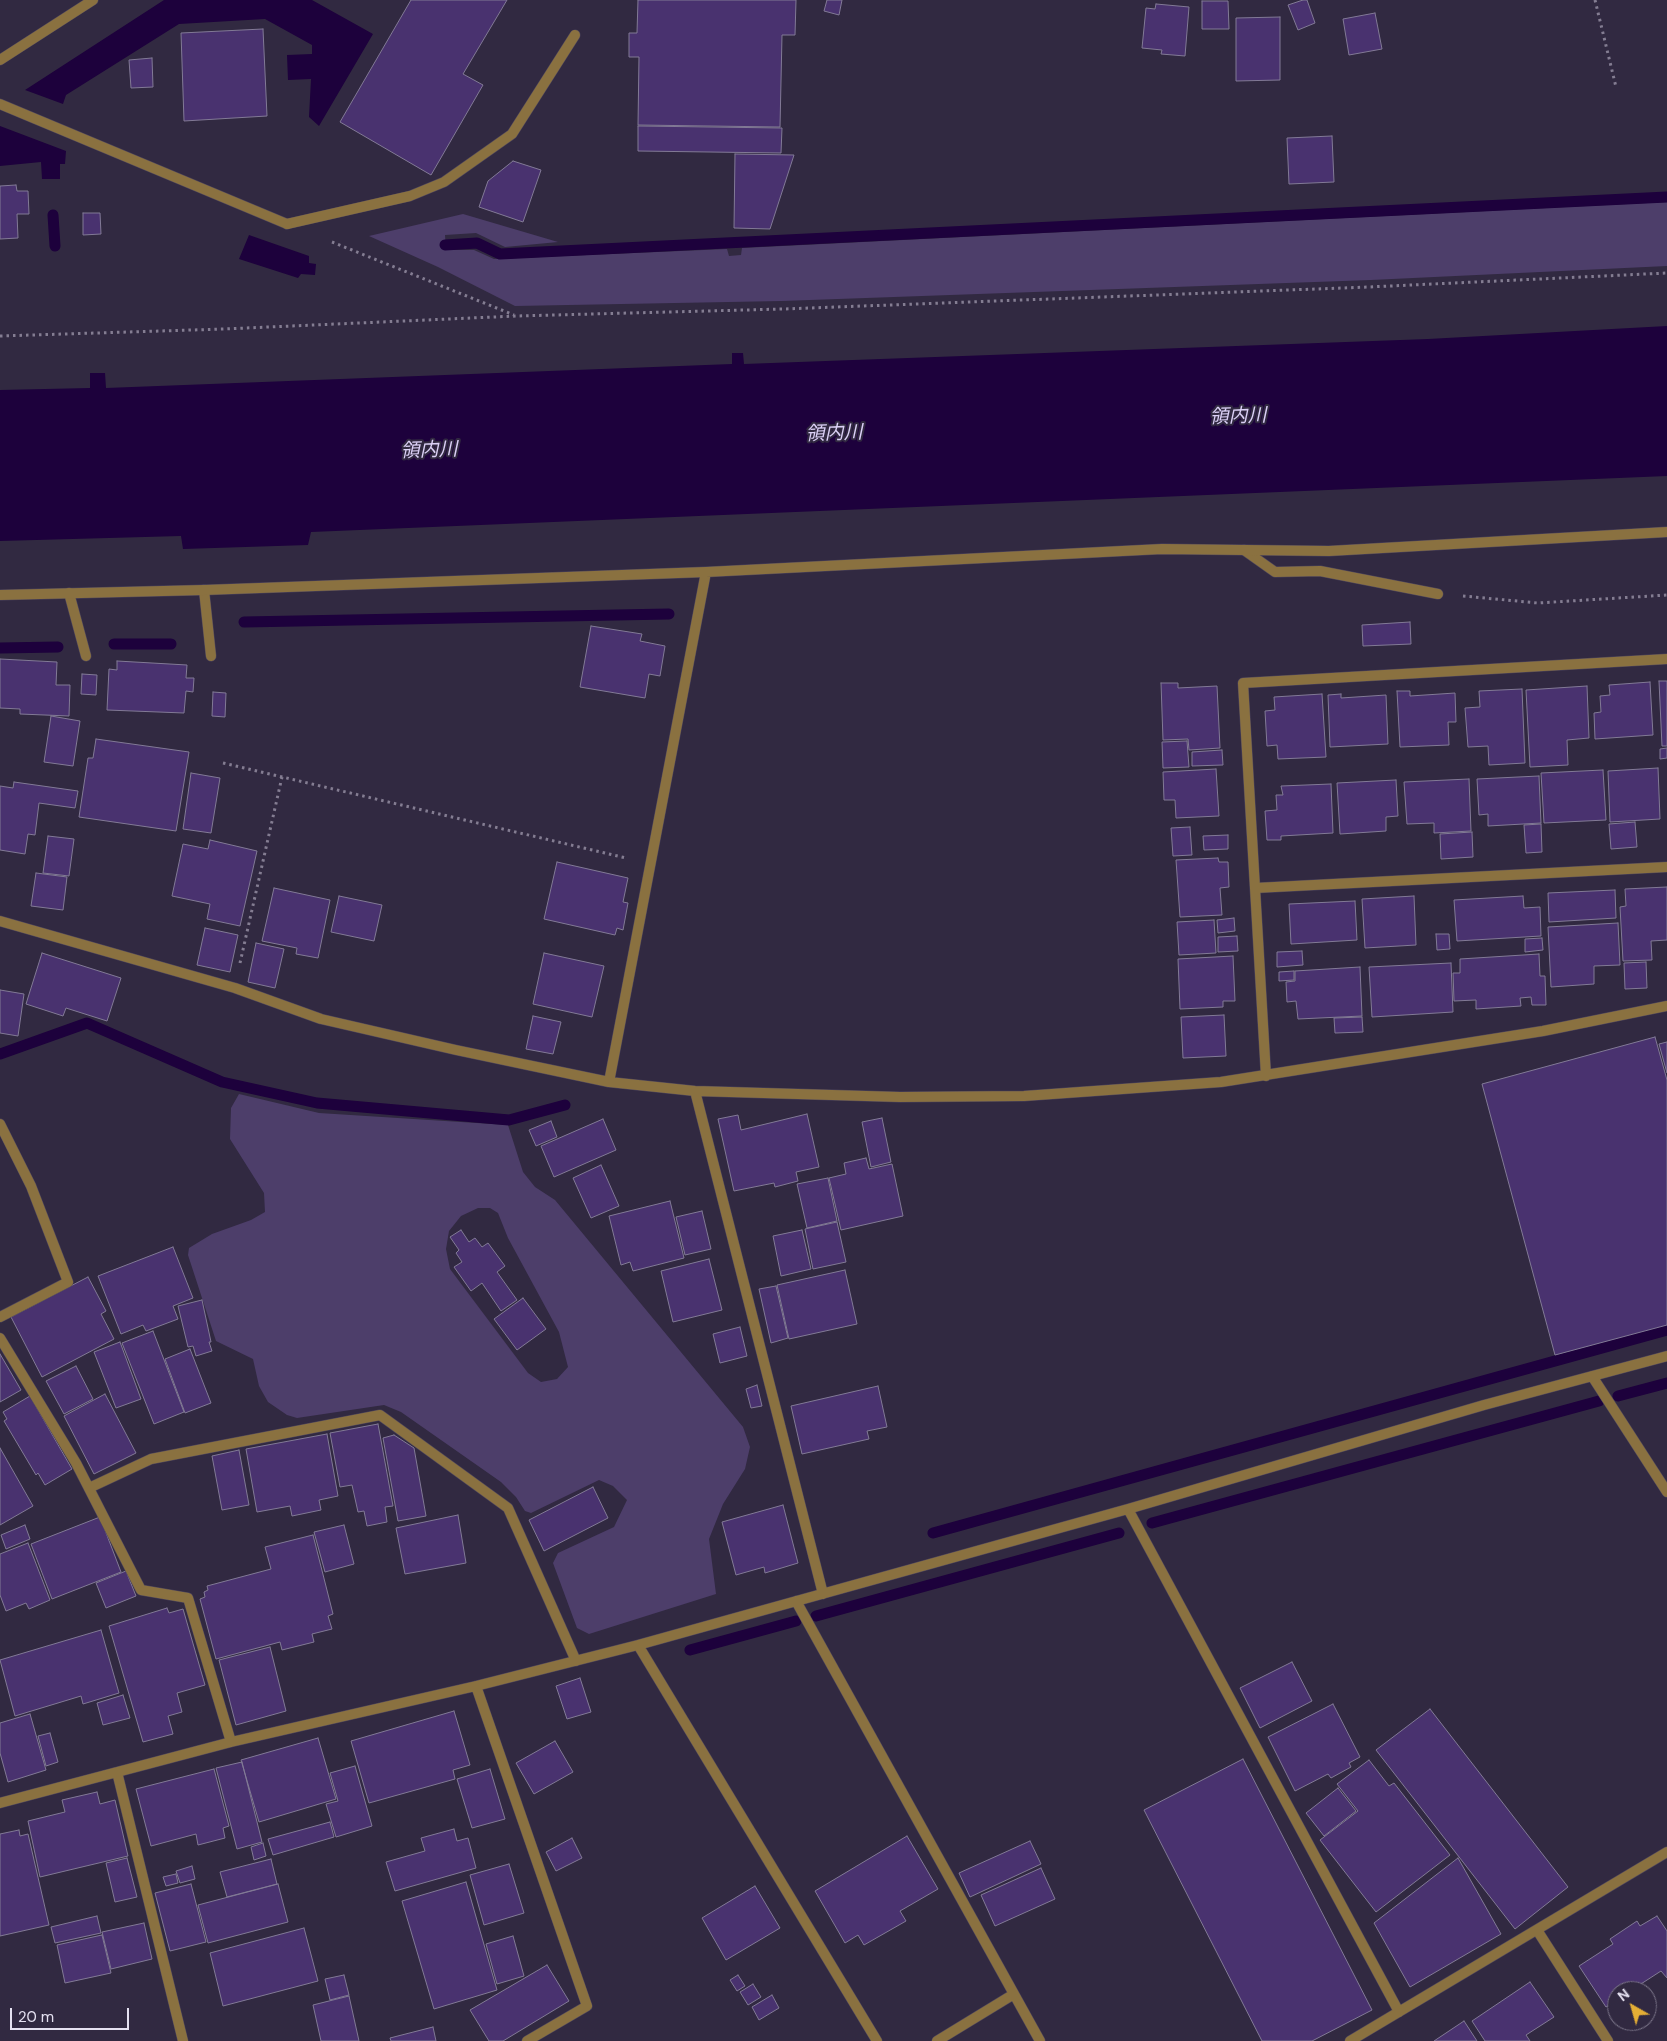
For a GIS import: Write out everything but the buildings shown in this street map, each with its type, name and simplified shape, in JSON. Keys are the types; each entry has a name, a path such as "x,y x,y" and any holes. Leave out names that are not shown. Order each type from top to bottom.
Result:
{"street":[{"path":"0,60 93,0"},
{"path":"0,104 287,224 410,196 444,182 512,134 575,34"},
{"path":"0,596 706,572 1162,549 1328,551 1667,532"},
{"path":"1244,550 1275,572 1320,570 1438,594"},
{"path":"609,1082 652,864 706,572"},
{"path":"204,590 211,656"},
{"path":"69,593 86,656"},
{"path":"1266,1076 1243,683 1667,659"},
{"path":"1255,888 1667,867"},
{"path":"0,921 234,988 321,1019 609,1082 695,1091 900,1097 1024,1096 1221,1082 1543,1031 1667,1006"},
{"path":"695,1091 823,1594"},
{"path":"0,1124 31,1186 68,1282 0,1317"},
{"path":"0,1338 76,1463 141,1590 188,1598 231,1742"},
{"path":"0,1803 231,1742 476,1686 638,1645 1128,1509 1667,1356"},
{"path":"1592,1376 1667,1492"},
{"path":"89,1488 151,1459 380,1415 508,1508 576,1661"},
{"path":"1128,1509 1399,2012"},
{"path":"796,1601 1040,2041"},
{"path":"638,1645 876,2041"},
{"path":"476,1686 587,2006 527,2041"},
{"path":"116,1772 184,2041"},
{"path":"1350,2041 1667,1852"},
{"path":"1537,1930 1608,2041"},
{"path":"937,2041 1014,1994"}],"path":[{"path":"1595,0 1616,87"},
{"path":"287,224 516,316"},
{"path":"0,336 224,330 516,316 783,309 1369,287 1667,273"},
{"path":"1438,594 1538,603 1667,595"},
{"path":"223,763 652,864"},
{"path":"234,988 282,778"}],"shaded area":[{"path":"1667,202 1667,266 1371,280 782,301 515,306 438,267 369,236 463,214 558,242 505,247 476,233 445,235 446,250 474,250 494,259 727,249 729,256 741,255 742,248"},
{"path":"239,1094 319,1113 508,1125 523,1172 535,1187 555,1200 743,1427 750,1447 745,1469 723,1504 709,1539 716,1594 589,1634 577,1628 553,1563 558,1553 614,1527 627,1500 613,1486 599,1480 531,1513 525,1511 516,1497 501,1482 401,1412 384,1405 297,1418 287,1415 268,1402 259,1386 253,1359 216,1341 188,1255 189,1248 212,1234 251,1220 265,1212 264,1193 230,1139 231,1108","holes":["478,1208 490,1208 498,1213 508,1238 559,1332 568,1367 557,1379 541,1382 528,1373 450,1269 446,1249 449,1231 461,1216"]}],"water":[{"path":"164,0 312,0 373,34 319,126 309,117 311,79 288,80 287,55 312,54 312,45 265,19 179,24 66,95 63,104 25,90"},
{"path":"0,126 66,151 65,164 60,164 60,179 42,179 41,162 0,166"},
{"path":"249,235 309,256 309,263 316,264 315,275 301,274 298,278 239,259"},
{"name":"領内川","path":"1667,326 1667,476 311,532 308,545 183,549 181,536 0,541 0,390 90,388 90,373 105,373 106,388 732,364 732,353 743,353 744,364 1428,339"}],"waterway":[{"path":"445,245 477,243 500,254 1667,197"},
{"path":"53,215 55,246"},
{"path":"244,622 669,614"},
{"path":"114,644 171,644"},
{"path":"0,648 58,647"},
{"path":"0,1054 87,1023 222,1082 317,1103 509,1120 565,1105"},
{"path":"933,1533 1667,1330"},
{"path":"1618,1396 1667,1383"},
{"path":"1152,1523 1599,1401"},
{"path":"816,1616 1119,1533"},
{"path":"690,1650 796,1621"}]}
